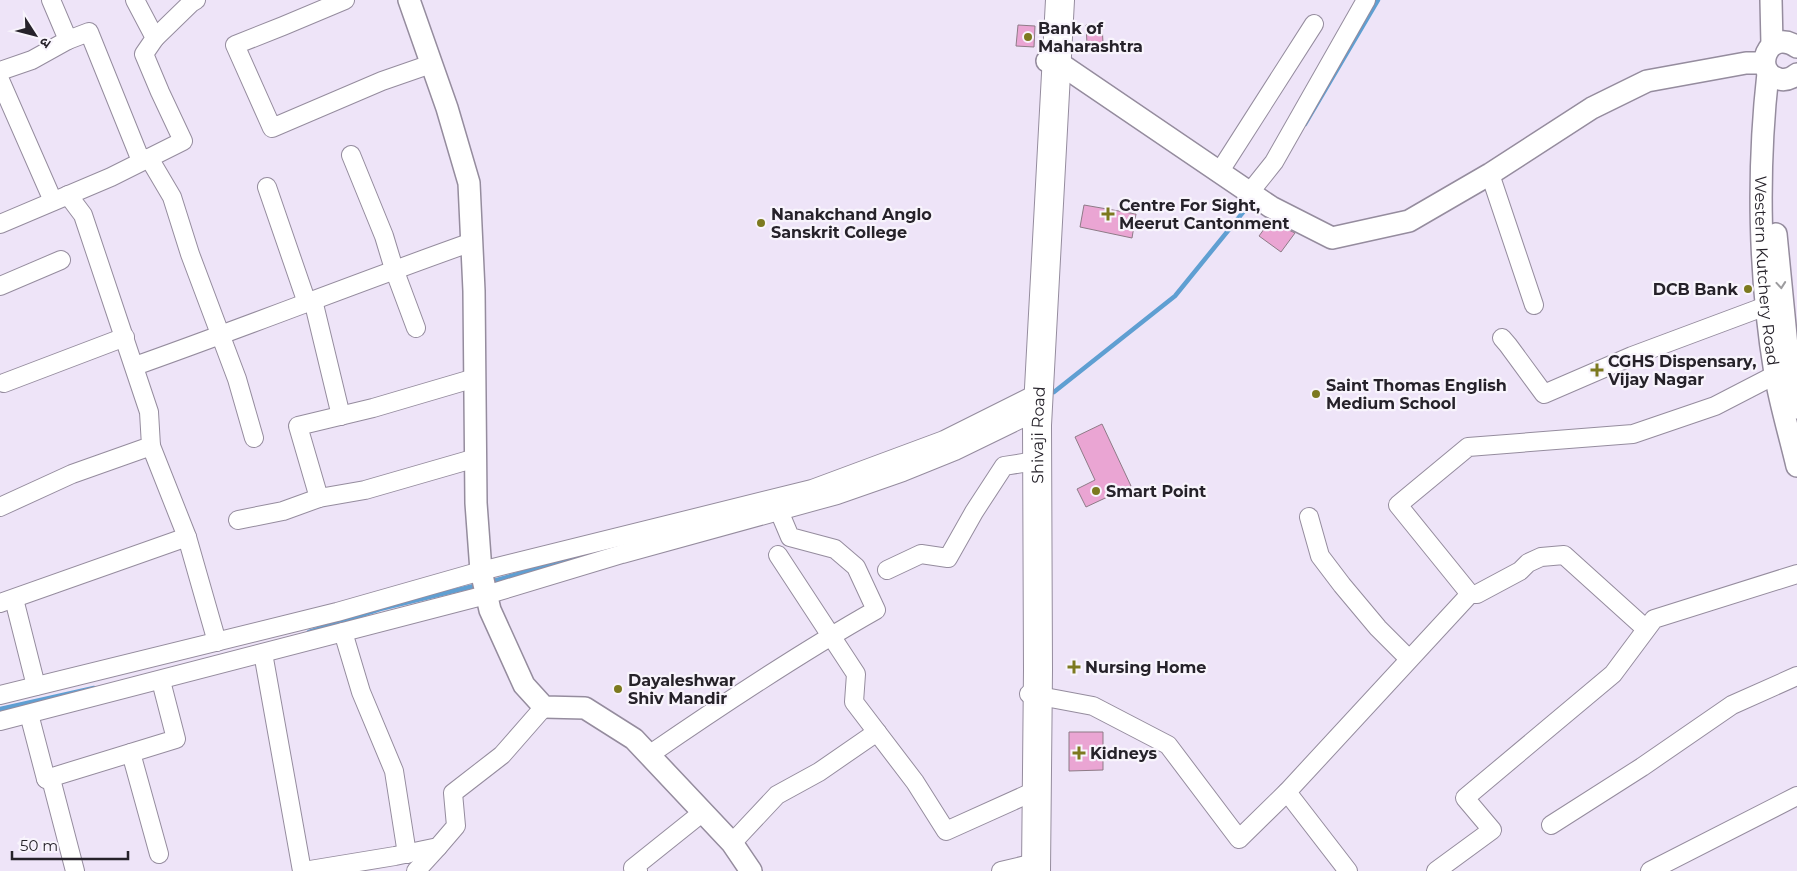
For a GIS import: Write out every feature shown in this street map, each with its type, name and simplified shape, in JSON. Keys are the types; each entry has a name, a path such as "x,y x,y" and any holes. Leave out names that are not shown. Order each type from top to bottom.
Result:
{"main road":[{"path":"1049,0 1051,61"},
{"name":"Shivaji Road","path":"1022,869 1032,794 1033,404 1051,61 1060,0"},
{"path":"1033,404 1029,462 1033,694"}],"street":[{"path":"51,0 68,40"},
{"path":"135,0 155,38"},
{"path":"0,224 145,160 183,140 144,54 155,38 196,0"},
{"path":"345,0 235,45 272,128 382,81 431,64"},
{"path":"409,0 447,108 469,183 474,291 476,503 484,584 490,610 524,685 544,707 585,708 634,739 732,843 751,871"},
{"path":"1251,193 1274,162 1366,0"},
{"path":"1771,0 1784,64 1774,139 1775,217 1787,346 1797,409"},
{"name":"Western Kutchery Road","path":"1787,0 1784,64 1764,115 1762,211 1766,306 1775,375 1797,466"},
{"path":"1220,171 1314,24"},
{"path":"0,71 32,60 68,40 89,32 145,160 172,197 190,254 237,379 254,438"},
{"path":"1051,61 1220,171 1271,207 1332,238 1409,222 1490,174 1592,108 1648,81 1746,63 1784,64"},
{"path":"0,80 60,198 83,215 135,366 149,412 151,446 188,537 217,642"},
{"path":"351,156 384,236 416,328"},
{"path":"1490,174 1534,305"},
{"path":"267,187 310,302 341,416"},
{"path":"135,366 222,336 394,269 472,242"},
{"path":"0,286 61,260"},
{"path":"1502,338 1544,394 1632,356 1766,306"},
{"path":"4,383 125,337"},
{"path":"1470,594 1398,505 1468,447 1633,434 1715,406 1775,375"},
{"path":"319,498 298,426 373,408 474,378"},
{"path":"0,695 337,612 484,584 622,554 837,495 904,472 955,451 1033,404"},
{"path":"0,721 161,681 343,632 484,584 812,489 944,440 1033,404"},
{"path":"0,507 72,474 151,446"},
{"path":"238,520 283,511 319,498 366,490 476,458"},
{"path":"887,570 921,554 948,558 974,512 1004,466 1029,462"},
{"path":"649,754 727,701 876,610 856,567 835,549 790,537 779,511"},
{"path":"1309,518 1320,556 1378,628 1409,659"},
{"path":"36,686 7,601 188,537"},
{"path":"778,555 856,674 854,702 915,782 946,831 1032,794"},
{"path":"1033,694 1093,706 1168,745 1239,839 1287,792 1470,594 1477,594 1520,571 1528,563 1541,557 1564,555 1646,630"},
{"path":"1436,871 1492,830 1465,798 1613,674 1654,619 1797,574"},
{"path":"343,632 361,692 394,771 407,854"},
{"path":"263,653 303,871 438,847"},
{"path":"1552,825 1732,705 1797,676"},
{"path":"46,779 176,739 161,681"},
{"path":"416,871 456,826 453,793 502,755 544,707"},
{"path":"29,714 46,779"},
{"path":"732,843 777,795 819,772 876,732"},
{"path":"131,753 158,854"},
{"path":"46,779 51,779 75,871"},
{"path":"1287,792 1348,871"},
{"path":"1650,871 1797,796"},
{"path":"634,870 703,812"}],"building":[{"path":"1102,24 1103,43 1087,44 1086,25"},
{"path":"1018,25 1035,26 1034,47 1016,46"},
{"path":"1084,205 1136,214 1132,238 1080,227"},
{"path":"1270,221 1295,233 1281,252 1259,236"},
{"path":"1102,424 1131,486 1086,507 1077,489 1095,480 1075,437"},
{"path":"1069,732 1103,732 1103,770 1069,771"}],"waterway":[{"path":"1305,124 1378,0"},
{"path":"1054,392 1175,296 1253,200"},
{"path":"490,582 605,549"},
{"path":"309,632 380,609 478,585"},
{"path":"0,709 94,688"}],"place":[{"name":"Bank of Maharashtra","path":"1028,37"},
{"name":"Centre For Sight, Meerut Cantonment","path":"1108,214"},
{"name":"Nanakchand Anglo Sanskrit College","path":"761,223"},
{"name":"DCB Bank","path":"1748,289"},
{"name":"CGHS Dispensary, Vijay Nagar","path":"1597,370"},
{"name":"Saint Thomas English Medium School","path":"1316,394"},
{"name":"Smart Point","path":"1096,491"},
{"name":"Nursing Home","path":"1074,667"},
{"name":"Dayaleshwar Shiv Mandir","path":"618,689"},
{"name":"Kidneys","path":"1079,753"}]}
